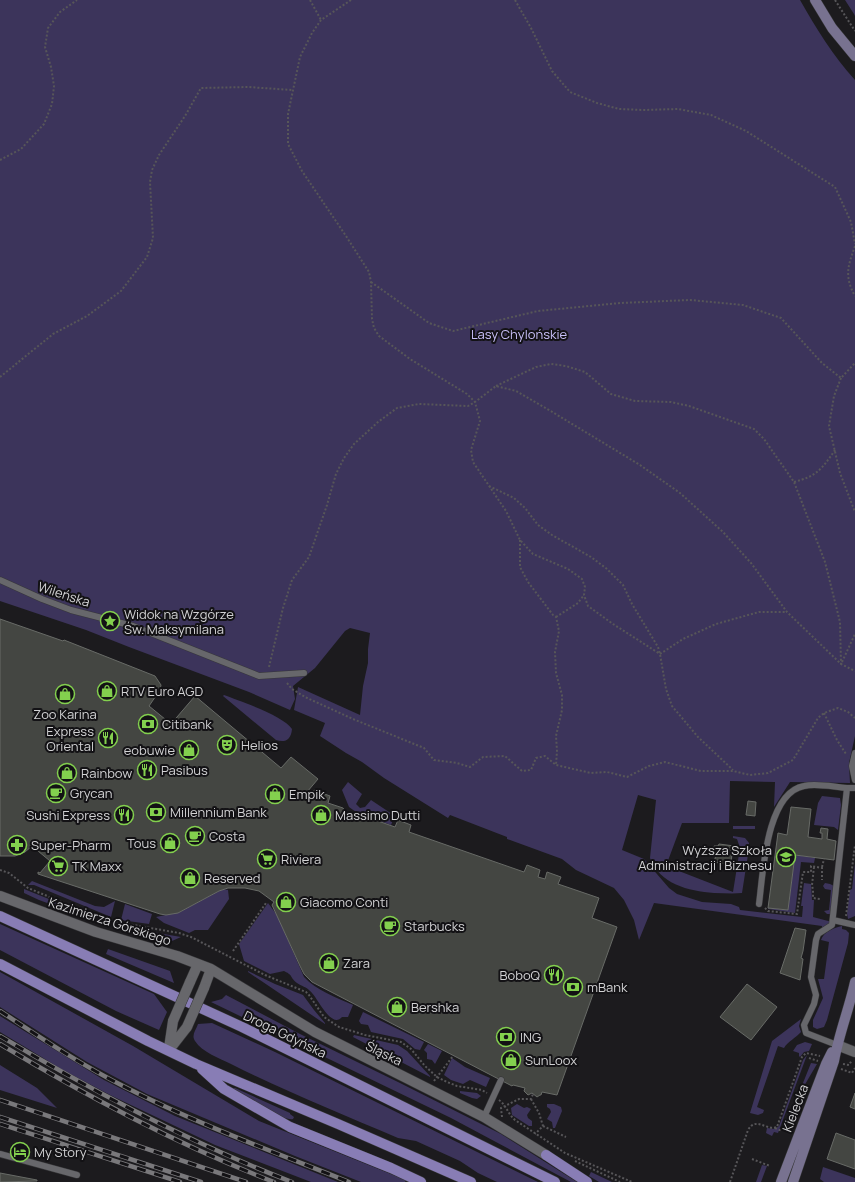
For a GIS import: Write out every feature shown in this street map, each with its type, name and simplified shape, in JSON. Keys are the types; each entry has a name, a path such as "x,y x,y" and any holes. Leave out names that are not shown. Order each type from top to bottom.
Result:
{"main road":[{"path":"815,0 832,28 855,56"},
{"name":"Droga Gdyńska","path":"0,916 242,1027 555,1182"},
{"path":"0,964 148,1041 196,1064 471,1182"},
{"name":"Kielecka","path":"794,1182 834,1061 837,1045 851,1001 855,982"},
{"name":"Kielecka","path":"782,1180 828,1059 837,1045"},
{"path":"196,1064 224,1088 290,1127 391,1168 421,1182"},
{"path":"546,1155 587,1182"}],"street":[{"name":"Kazimierza Górskiego","path":"0,896 96,932 198,964 211,970"},
{"path":"169,1050 173,1021 198,964"},
{"path":"169,1050 187,1027 211,970"},
{"name":"Śląska","path":"211,970 315,1032 484,1117 546,1155"},
{"path":"837,1045 854,1056"}],"lane":[{"name":"Wileńska","path":"0,580 42,600 133,626 259,676 269,674 304,673"},
{"path":"855,753 852,766 855,780"},
{"path":"759,904 767,841 774,818 785,799 792,791 803,786 855,788"},
{"path":"837,1045 806,1033 804,1025 816,999 815,988 811,977 816,940 818,934 832,925 833,920 847,788"},
{"path":"833,920 855,925"},
{"path":"484,1117 501,1080"},
{"path":"0,1154 77,1175"},
{"path":"782,1180 794,1182"}],"path":[{"path":"0,160 21,149 44,124 52,104 54,86 51,67 45,48 48,28 60,12 77,0"},
{"path":"310,0 321,20"},
{"path":"351,0 321,20 312,33 300,57 288,114 288,144 302,171 369,272 374,328 379,336 410,359 467,394 475,402 480,421 471,450 472,462 506,511 520,540 533,554 568,569 582,578 585,587 584,595 588,606 660,654"},
{"path":"515,0 552,70 570,92 597,103 619,109 678,109 711,115 746,131 835,187 851,222 855,245 848,267 849,286 855,296"},
{"path":"835,0 855,32"},
{"path":"0,377 53,334 87,316 121,291 147,257 153,238 150,182 152,170 159,155 186,116 201,88 248,87 292,90"},
{"path":"371,282 429,323 453,331 538,311 620,303 690,300 743,305 781,318 822,364 841,378"},
{"path":"269,674 272,654 292,580 309,557 328,505 336,474 344,458 354,444 378,422 397,408 419,404 468,406 496,386 536,367 551,364 566,366 585,372 612,394 635,401 671,402 689,406 754,429 764,438 794,482 825,562 840,622 841,664"},
{"path":"855,364 841,378 834,396 830,426 840,473 855,512"},
{"path":"496,386 516,391 554,413 640,465 680,493 723,532 751,563 787,612 841,664 855,670"},
{"path":"794,482 808,478 823,468 835,450"},
{"path":"488,486 514,498 525,508 538,525 552,535 592,557 623,585 632,604 658,647 666,689 672,706 698,737 734,771"},
{"path":"520,540 520,566 528,582 556,617 559,631 556,652 556,673 562,695 562,710 556,736 556,765"},
{"path":"556,617 578,602 584,595"},
{"path":"660,654 683,639 716,624 759,612 787,612"},
{"path":"841,664 855,634"},
{"path":"280,674 292,690 353,719 424,748 434,760 457,763 470,767 483,757 505,756 522,771 531,770 536,758 545,756 556,765 591,773 607,772 627,778 649,766 665,762 701,771 734,771 750,775 768,773 793,760 818,718 824,712 838,708 848,712 855,718"},
{"path":"824,712 852,766"},
{"path":"845,923 855,845"},
{"path":"822,880 824,859"},
{"path":"768,911 797,914 803,872 811,872 811,866 822,868"},
{"path":"814,867 812,885 813,898 820,899"},
{"path":"0,870 9,873 28,888 105,920 179,933 191,937 265,975 306,992 324,1017 339,1027 365,1035 406,1044 431,1073 437,1077 457,1086 482,1090 489,1094"},
{"path":"233,951 266,903"},
{"path":"775,1128 779,1124 802,1057 806,1053 821,1056"},
{"path":"432,1083 453,1056"},
{"path":"845,1065 850,1064 854,1056"},
{"path":"809,1058 819,1061"},
{"path":"840,1069 852,1074 855,1068"},
{"path":"531,1099 533,1094"},
{"path":"498,1099 505,1106 510,1117 565,1153 632,1182"},
{"path":"505,1106 519,1099 531,1099"},
{"path":"531,1099 539,1113 543,1126 566,1137"},
{"path":"730,1182 750,1125 756,1123 775,1128 782,1132"},
{"path":"535,1134 543,1126"},
{"path":"752,1159 770,1166"}],"green space":[{"name":"Lasy Chylońskie","path":"0,0 800,0 825,42 855,80 855,736 849,763 850,783 790,782 774,807 775,782 730,781 729,823 682,823 666,866 733,892 740,848 737,839 733,838 733,836 745,838 749,843 749,848 742,893 714,893 685,888 668,880 661,874 650,858 656,800 638,795 622,850 644,859 669,888 677,894 702,902 731,904 739,907 740,910 802,917 803,906 801,906 804,883 811,884 812,900 814,900 813,917 832,922 822,928 822,926 654,903 639,940 634,920 624,900 614,888 576,870 562,859 507,839 507,837 450,815 448,818 320,736 325,723 294,710 298,687 360,715 363,686 368,663 370,633 350,628 345,631 315,668 293,686 295,699 290,710 249,692 86,630 0,601"},
{"path":"845,0 855,0 855,16 854,14"},
{"path":"224,695 261,709 280,719 292,729 289,738 285,741 276,740 223,696"},
{"path":"348,782 362,794 356,804 360,808 365,807 371,800 395,815 391,825 356,812 349,807 342,790"},
{"path":"822,796 840,798 841,805 838,830 834,827 814,825 818,803"},
{"path":"733,826 755,826 755,829 733,829"},
{"path":"795,855 815,858 814,863 801,862 795,913 768,909 788,910"},
{"path":"855,864 855,916 848,919 847,913"},
{"path":"32,881 95,906 104,907 115,901 111,917 34,885 28,885"},
{"path":"825,883 834,886 830,914 827,914 824,911 829,910 831,890 825,889 823,886"},
{"path":"24,889 81,912 80,915 39,900 24,893"},
{"path":"223,889 228,890 229,899 208,930 195,930 189,933 164,923 156,917 180,912"},
{"path":"268,903 277,915 304,977 321,990 353,1005 348,1017 342,1017 338,1020 333,1019 324,1011 313,994 295,982 287,972 284,971 270,974 244,961 239,944"},
{"path":"125,904 152,914 149,924 121,920"},
{"path":"0,924 154,994 167,1012 159,1030 116,1011 0,950"},
{"path":"842,926 842,929 849,933 848,943 827,1020 824,1027 817,1029 813,1027 813,1020 823,998 818,979 824,979 829,942 821,940 827,932"},
{"path":"129,928 181,937 172,941 129,931"},
{"path":"108,949 170,971 174,983 106,954"},
{"path":"0,972 133,1046 259,1121 406,1180 405,1182 361,1182 147,1094 87,1062 0,1007"},
{"path":"248,972 303,995 325,1024"},
{"path":"226,995 300,1034 501,1134 577,1182 571,1182 451,1118 211,1002 222,999"},
{"path":"363,1012 424,1042 420,1050 415,1049 403,1039 371,1032 368,1025 361,1024 359,1021"},
{"path":"0,1016 104,1080 175,1116 338,1182 311,1182 215,1145 112,1096 63,1070 0,1032"},
{"path":"801,1019 799,1026 801,1032 784,1048 778,1046 757,1107 764,1110 763,1113 758,1115 750,1113 772,1041"},
{"path":"212,1023 275,1052 538,1182 497,1182 478,1173 460,1161 416,1141 398,1138 293,1093 216,1057 206,1052 194,1039 194,1032 198,1024"},
{"path":"354,1035 398,1045 407,1051 430,1077 353,1037"},
{"path":"805,1042 812,1044 809,1051 804,1052 800,1057 799,1053 793,1051 797,1045"},
{"path":"428,1044 442,1051 435,1064 432,1060 427,1059 427,1053 424,1050"},
{"path":"807,1055 778,1133 774,1132 772,1136 766,1133 767,1128 775,1129 779,1126 803,1060"},
{"path":"452,1058 465,1067 490,1078 486,1087 470,1080 463,1084 451,1080 444,1075"},
{"path":"811,1063 817,1064 797,1098"},
{"path":"0,1065 37,1088 57,1108 0,1090"},
{"path":"232,1088 290,1113 294,1117 293,1119 288,1119 280,1116 262,1107"},
{"path":"460,1091 477,1093 481,1096 477,1099 472,1098 460,1093"},
{"path":"517,1104 524,1108 527,1107 531,1109 527,1115 532,1121 532,1126 529,1126 512,1115 511,1108"},
{"path":"547,1104 554,1104 561,1107 562,1111 555,1128 553,1128 552,1122 547,1119 551,1112 547,1107"},
{"path":"762,1165 767,1166 761,1182 756,1182"},
{"path":"823,1167 855,1178 855,1182 824,1182 820,1179"},
{"path":"591,1172 612,1182 599,1182 589,1176"}],"building":[{"name":"Riviera","path":"0,619 63,641 64,640 155,676 161,685 160,690 149,706 171,724 195,696 281,768 291,757 318,779 307,792 312,796 314,790 330,796 328,803 343,808 348,815 356,819 358,814 395,827 398,820 411,825 409,832 524,872 527,865 540,870 538,877 545,879 547,872 561,877 558,884 599,898 592,918 617,927 557,1095 542,1092 541,1095 537,1097 532,1093 528,1095 524,1091 525,1088 512,1086 312,982 304,974 300,966 272,905 274,902 259,891 245,888 228,888 219,891 178,913 166,915 38,874 38,872 40,873 50,861 32,846 25,852 15,856 0,856"},
{"path":"748,801 756,802 755,816 746,815"},
{"path":"791,807 811,809 808,837 822,839 822,833 820,833 821,828 828,829 827,839 836,841 834,860 795,855 788,910 768,908 778,833 787,835"},
{"path":"719,844 734,846 730,865 714,862 716,855 713,854 714,846 718,846"},
{"path":"795,928 806,930 801,958 803,959 800,980 780,973"},
{"path":"747,984 777,1007 751,1040 720,1017"},
{"path":"855,1093 855,1109 850,1107"},
{"path":"836,1133 855,1140 855,1169 827,1159"},
{"path":"0,1173 37,1180 37,1181 0,1182"}],"railway":[{"path":"0,1011 109,1079 180,1113 349,1182"},
{"path":"0,1036 107,1097 217,1151 292,1182"},
{"path":"0,1044 66,1083 134,1119 238,1168 274,1182"},
{"path":"0,1100 246,1182"},
{"path":"0,1117 201,1182"},
{"path":"0,1124 180,1182"}],"place":[{"name":"Widok na Wzgórze Św. Maksymilana","path":"110,621"},
{"name":"RTV Euro AGD","path":"107,691"},
{"name":"Zoo Karina","path":"65,694"},
{"name":"Citibank","path":"148,724"},
{"name":"Express Oriental","path":"108,738"},
{"name":"Helios","path":"227,745"},
{"name":"eobuwie","path":"189,750"},
{"name":"Pasibus","path":"147,770"},
{"name":"Rainbow","path":"67,773"},
{"name":"Grycan","path":"56,793"},
{"name":"Empik","path":"275,794"},
{"name":"Millennium Bank","path":"156,812"},
{"name":"Sushi Express","path":"124,815"},
{"name":"Massimo Dutti","path":"321,815"},
{"name":"Costa","path":"195,836"},
{"name":"Tous","path":"170,843"},
{"name":"Super-Pharm","path":"17,845"},
{"name":"Wyższa Szkoła Administracji i Biznesu","path":"786,857"},
{"name":"Riviera","path":"267,859"},
{"name":"TK Maxx","path":"58,866"},
{"name":"Reserved","path":"190,878"},
{"name":"Giacomo Conti","path":"286,902"},
{"name":"Starbucks","path":"390,926"},
{"name":"Zara","path":"329,963"},
{"name":"BoboQ","path":"554,975"},
{"name":"mBank","path":"573,987"},
{"name":"Bershka","path":"397,1007"},
{"name":"ING","path":"506,1037"},
{"name":"SunLoox","path":"511,1060"},
{"name":"My Story","path":"20,1152"}]}
